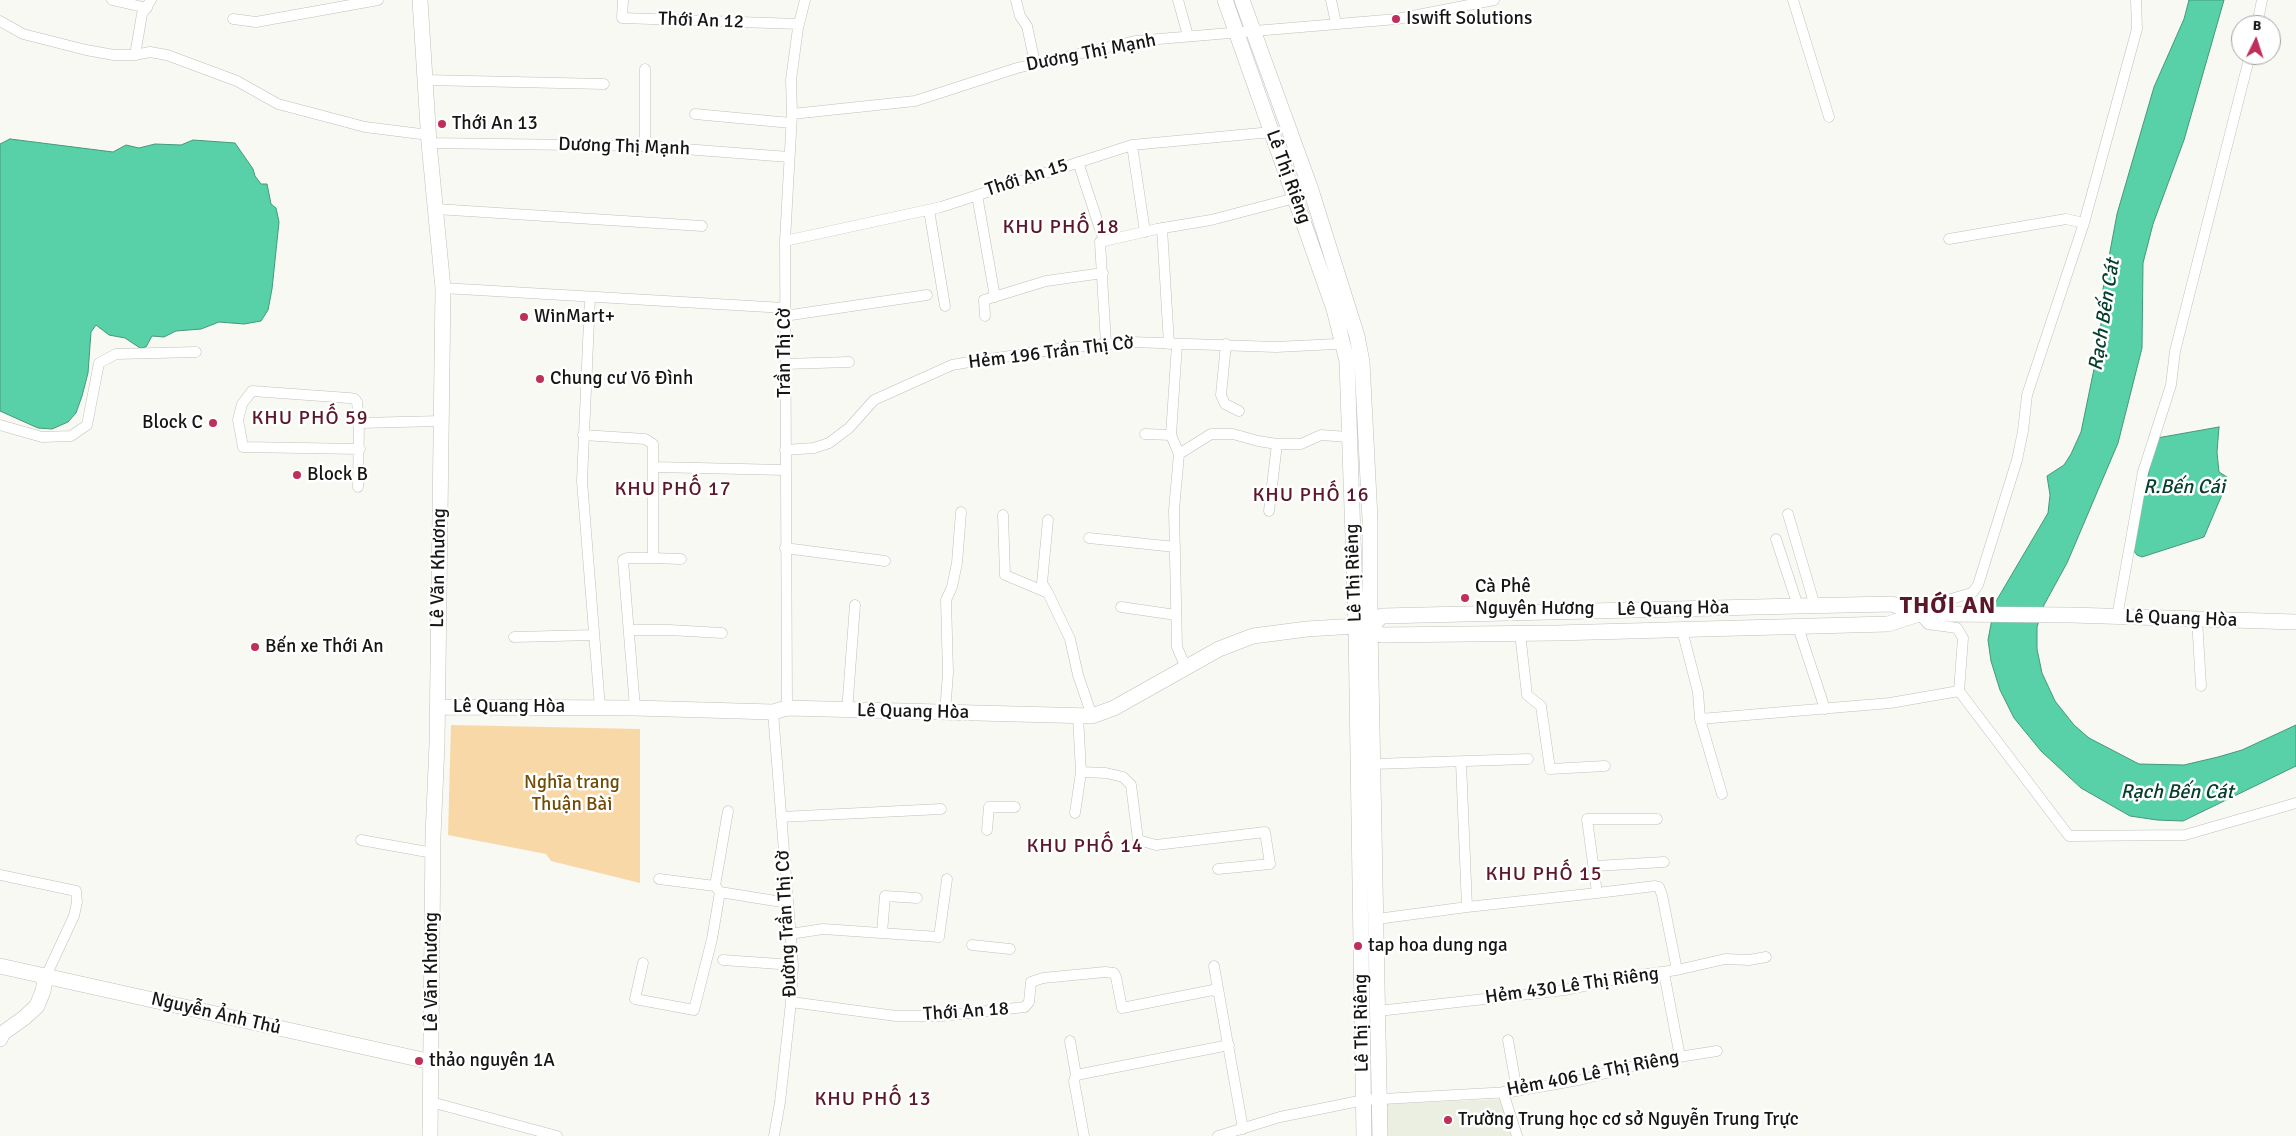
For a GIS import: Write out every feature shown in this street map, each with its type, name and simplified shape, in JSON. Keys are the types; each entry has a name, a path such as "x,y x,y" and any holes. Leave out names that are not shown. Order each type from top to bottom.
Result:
{"street":[{"path":"112,0 149,4 142,14 135,55"},
{"path":"233,20 256,22 378,0"},
{"name":"Lê Văn Khương","path":"420,0 429,139 443,288 430,1136"},
{"name":"Thới An 12","path":"623,0 622,18 799,24"},
{"name":"Trần Thị Cờ","path":"780,710 786,548 785,242 791,80 804,0"},
{"path":"1016,0 1020,16 1027,26 1035,63"},
{"path":"1178,0 1188,36"},
{"name":"Lê Thị Riêng","path":"1225,0 1343,340 1347,361 1348,437 1373,764 1380,1136"},
{"name":"Lê Thị Riêng","path":"1242,0 1310,187 1357,336 1364,388 1367,442 1363,626 1364,1136"},
{"path":"1331,0 1336,23"},
{"name":"Dương Thị Mạnh","path":"695,114 791,119 916,101 1035,63 1135,41 1397,19 1494,0"},
{"path":"1792,0 1829,117"},
{"path":"2136,0 2136,28 2084,223 2027,395 2018,460 1978,585 1972,593 1936,603 1919,614 1928,624 1957,628 1963,638 1959,691 2070,836 2185,835 2296,803"},
{"path":"2258,15 2262,0"},
{"name":"Dương Thị Mạnh","path":"0,21 23,34 114,55 135,55 150,52 167,55 237,81 278,104 365,127 429,139 645,146 789,157"},
{"path":"2117,616 2142,472 2173,378 2175,351 2247,65"},
{"path":"645,69 645,146"},
{"path":"425,80 604,84"},
{"name":"Thới An 15","path":"785,242 929,210 1132,145 1272,132"},
{"path":"1132,145 1145,232"},
{"path":"1078,162 1104,241"},
{"path":"978,195 995,297"},
{"path":"1106,344 1100,242 1162,228 1211,220 1295,198"},
{"path":"436,209 702,226"},
{"path":"929,210 945,306"},
{"path":"1949,239 2066,219 2084,223"},
{"path":"1162,228 1173,344 1170,435 1179,454 1174,510 1177,647 1186,668"},
{"path":"985,316 984,300 1046,281 1103,273"},
{"path":"443,288 784,312 927,295"},
{"path":"590,297 582,481 600,708"},
{"name":"Hẻm 196 Trần Thị Cờ","path":"785,450 814,448 829,443 849,428 874,400 952,365 990,358 1131,342 1276,347 1336,344 1343,340"},
{"path":"1226,344 1221,395 1225,404 1239,411"},
{"path":"0,425 42,437 71,436 87,425 99,363 116,354 196,352"},
{"path":"784,364 849,362"},
{"path":"358,487 360,449 358,406 355,399 252,391 242,404 238,420 243,447 360,449"},
{"path":"358,424 441,421"},
{"path":"1145,434 1170,435"},
{"path":"1179,454 1211,434 1233,434 1258,442 1277,444 1301,444 1321,435 1348,437"},
{"path":"584,435 647,439 653,444 653,558"},
{"path":"1269,510 1277,444"},
{"path":"654,467 785,470"},
{"path":"945,713 948,673 946,600 952,586 957,563 960,512"},
{"path":"1788,514 1815,606"},
{"path":"1003,515 1005,575 1048,593"},
{"path":"1048,520 1042,583 1070,639 1085,716 1081,772 1075,813"},
{"path":"1089,538 1175,547"},
{"path":"1776,540 1798,606"},
{"path":"786,548 885,561"},
{"path":"635,708 622,560 627,558 681,559"},
{"name":"Lê Quang Hòa","path":"437,707 847,710 1085,716 1114,708 1219,649 1253,636 1307,629 1363,626 1382,616 1892,604 1919,614"},
{"path":"847,710 855,605"},
{"path":"1121,608 1176,615"},
{"name":"Lê Quang Hòa","path":"1363,626 1381,635 1682,630 1888,624 1919,614 2117,616 2296,622"},
{"path":"2197,619 2201,686"},
{"path":"1798,627 1825,709"},
{"path":"629,630 722,633"},
{"path":"1682,630 1698,692 1700,719 1722,794"},
{"path":"1520,633 1527,695 1541,706 1550,769 1606,766"},
{"path":"514,637 594,635"},
{"path":"1700,719 1890,703 1959,691"},
{"name":"Đường Trần Thị Cờ","path":"774,1136 780,1102 791,1002 793,965 781,817 780,710"},
{"path":"1373,764 1528,759"},
{"path":"1461,762 1467,907"},
{"path":"1081,772 1106,773 1123,777 1131,785 1138,840 1156,845 1265,832 1270,864 1218,869"},
{"path":"987,830 990,807 1015,807"},
{"path":"781,817 941,809"},
{"path":"644,963 635,999 694,1010 708,958 728,811"},
{"path":"1376,919 1597,893 1587,819 1657,818"},
{"path":"361,840 433,852"},
{"path":"1594,866 1664,862"},
{"path":"0,875 76,891 77,902 74,916 46,976 37,1006 3,1034 0,1039"},
{"path":"660,879 788,903"},
{"path":"790,934 823,929 939,937 947,879"},
{"name":"Hẻm 430 Lê Thị Riêng","path":"1378,1011 1565,990 1631,976 1678,970 1659,887 1597,893"},
{"path":"882,933 885,896 917,898"},
{"path":"972,945 1010,949"},
{"path":"1678,970 1725,960 1749,960 1766,956"},
{"path":"723,960 793,965"},
{"name":"Nguyễn Ảnh Thủ","path":"0,966 432,1062"},
{"path":"1214,966 1243,1129"},
{"name":"Thới An 18","path":"791,1002 896,1016 942,1016 1025,1007 1029,1002 1031,982 1043,978 1105,972 1114,973 1116,977 1122,1008 1213,990 1218,993"},
{"path":"1664,973 1680,1057"},
{"path":"1508,1040 1517,1091"},
{"path":"1070,1041 1076,1074 1074,1081 1084,1136"},
{"path":"1076,1074 1229,1045"},
{"name":"Hẻm 406 Lê Thị Riêng","path":"1218,1136 1280,1117 1364,1100 1517,1091 1579,1080 1653,1061 1717,1051"},
{"path":"1503,1092 1517,1136"},
{"path":"431,1102 557,1136"}],"shaded area":[{"name":"Trường Trung học cơ sở Nguyễn Trung Trực","path":"1503,1099 1514,1136 1387,1136 1387,1104"}],"green space":[{"name":"Nghĩa trang Thuận Bài","path":"451,725 640,729 640,883 551,861 546,854 448,835"}],"water":[{"name":"Rạch Bến Cát","path":"2189,0 2224,0 2184,140 2153,224 2143,263 2142,348 2118,443 2067,563 2044,605 2037,627 2037,649 2042,673 2055,701 2074,725 2089,738 2139,764 2184,765 2218,757 2242,750 2296,725 2296,766 2183,821 2130,816 2081,788 2041,751 2014,718 2000,690 1991,661 1988,640 1995,603 2048,513 2050,495 2047,476 2064,465 2081,432 2100,340 2103,289 2117,214 2154,87 2184,19"},
{"path":"10,139 113,152 126,145 139,148 155,144 181,145 193,140 235,143 261,184 267,184 271,204 276,208 279,222 272,289 268,310 261,321 244,324 219,322 201,329 176,331 164,337 152,336 146,347 140,348 125,338 109,335 96,325 91,332 88,373 82,396 76,413 68,422 52,429 38,428 0,411 0,144"},
{"name":"R.Bến Cái","path":"2219,427 2217,452 2219,472 2227,477 2221,497 2204,537 2142,557 2137,555 2133,550 2133,538 2157,438"}],"place":[{"name":"Iswift Solutions","path":"1396,19"},
{"name":"Thới An 13","path":"442,124"},
{"name":"WinMart+","path":"524,317"},
{"name":"Chung cư Võ Đình","path":"540,379"},
{"name":"Block C","path":"213,423"},
{"name":"Block B","path":"297,475"},
{"name":"Cà Phê Nguyên Hương","path":"1465,598"},
{"name":"Bến xe Thới An","path":"255,647"},
{"name":"tap hoa dung nga","path":"1358,946"},
{"name":"thảo nguyên 1A","path":"419,1061"},
{"name":"Trường Trung học cơ sở Nguyễn Trung Trực","path":"1448,1120"}],"district":[{"name":"KHU PHỐ 18","path":"1061,228"},
{"name":"KHU PHỐ 59","path":"310,419"},
{"name":"KHU PHỐ 17","path":"673,490"},
{"name":"KHU PHỐ 16","path":"1311,496"},
{"name":"THỚI AN","path":"1948,607"},
{"name":"KHU PHỐ 14","path":"1085,847"},
{"name":"KHU PHỐ 15","path":"1544,875"},
{"name":"KHU PHỐ 13","path":"873,1100"}]}
